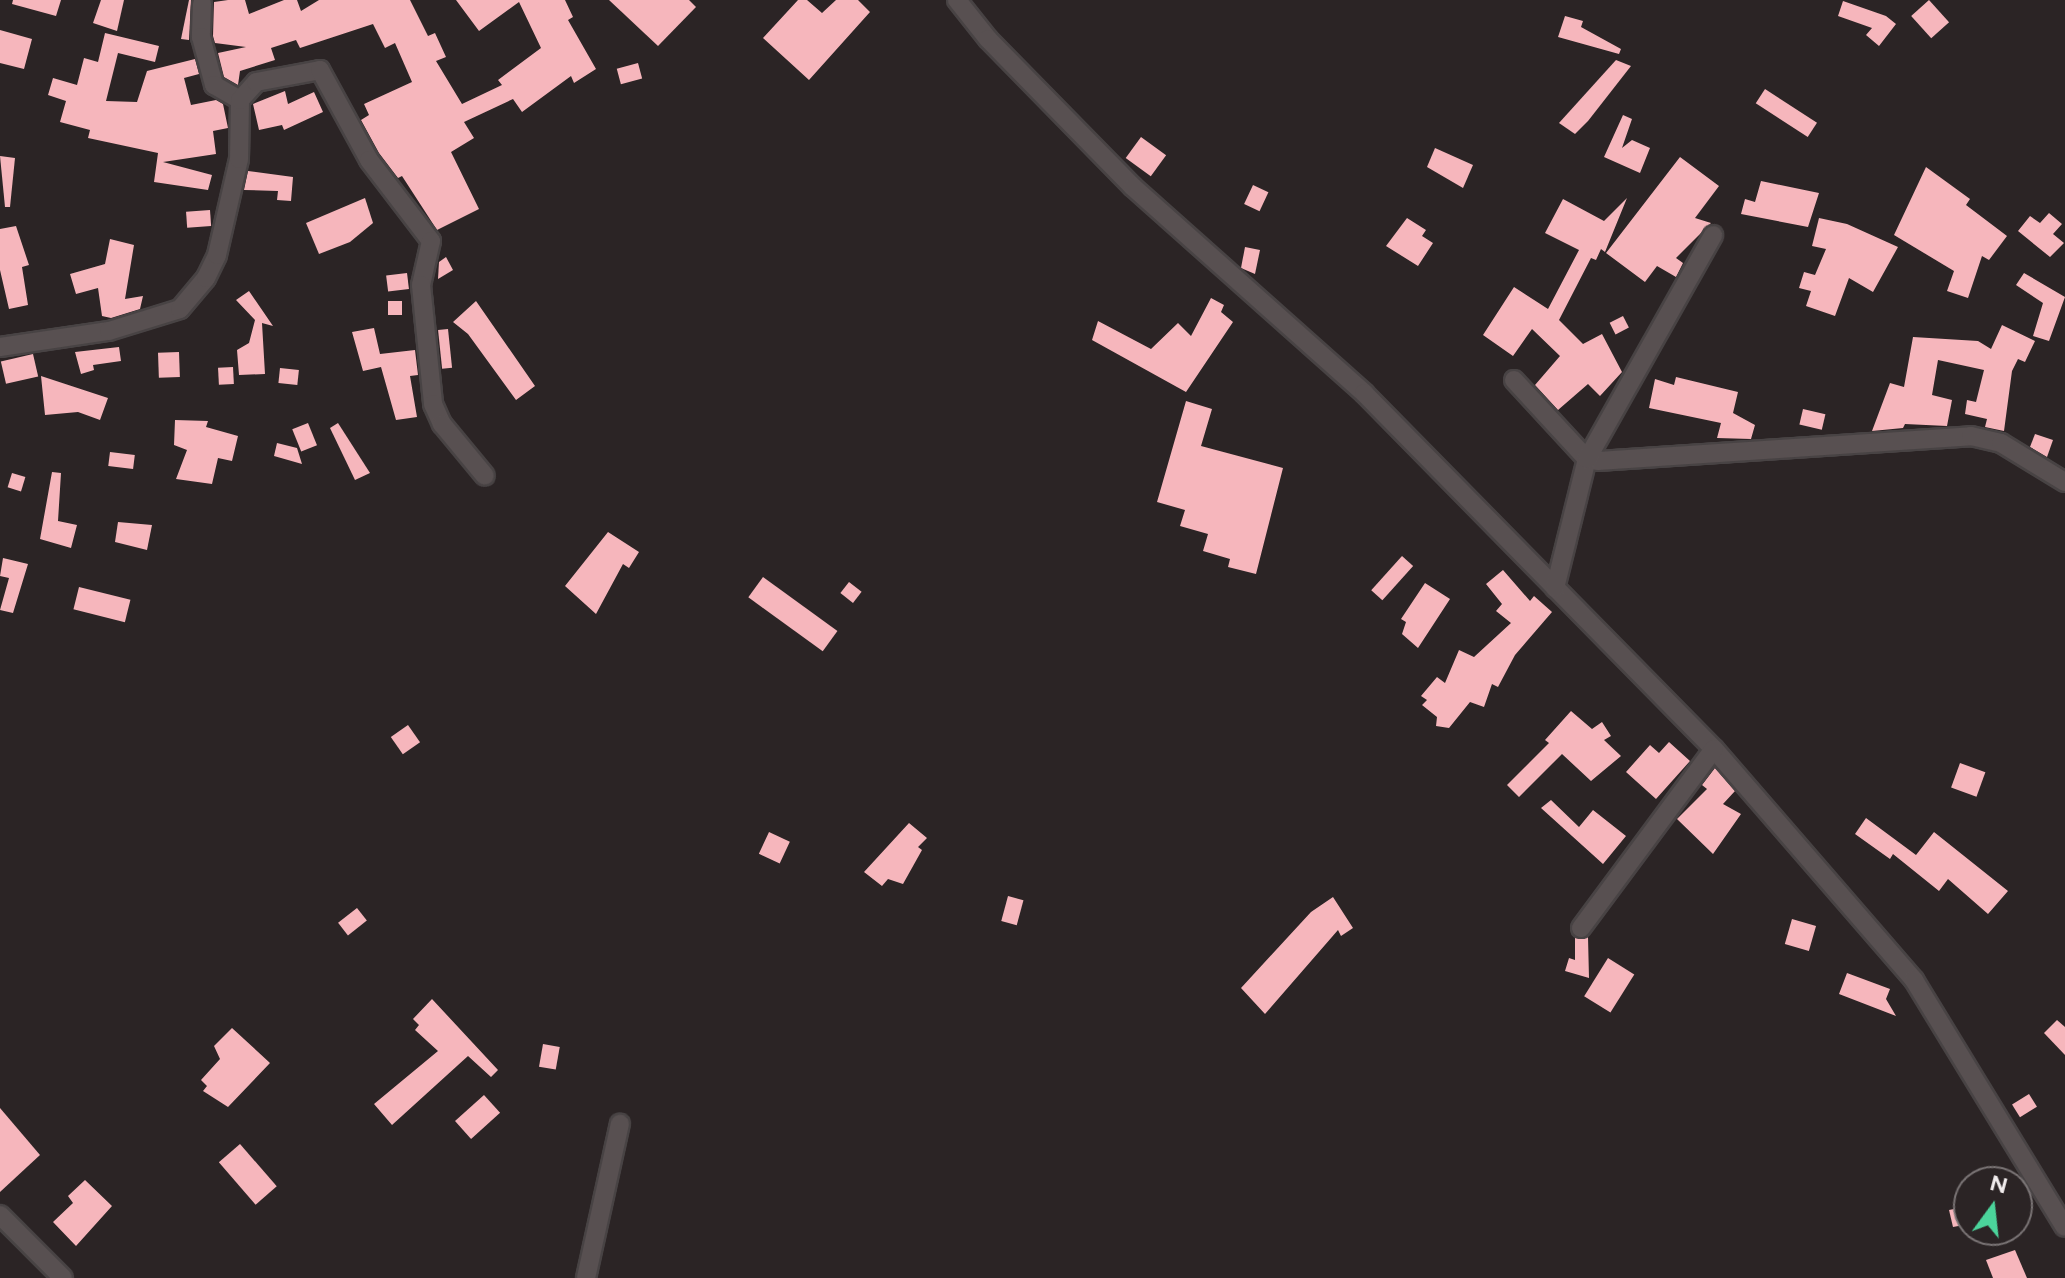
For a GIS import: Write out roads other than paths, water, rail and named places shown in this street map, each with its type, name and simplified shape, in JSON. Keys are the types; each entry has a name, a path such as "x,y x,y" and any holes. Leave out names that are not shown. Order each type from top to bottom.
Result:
{"street":[{"path":"957,0 988,39 1133,187 1364,393 1714,749 1914,980 2065,1227"},
{"path":"202,4 201,37 214,85 240,100"},
{"path":"0,347 109,331 180,309 206,278 217,255 239,159 240,100 256,82 311,69 325,75 369,160 431,241 421,285 433,404 442,424 485,476"},
{"path":"1555,588 1587,459 1713,235"},
{"path":"1514,380 1587,459 1629,461 1971,436 2001,443 2065,482"},
{"path":"1581,928 1714,749"},
{"path":"586,1278 620,1124"},
{"path":"0,1215 63,1278"}]}
